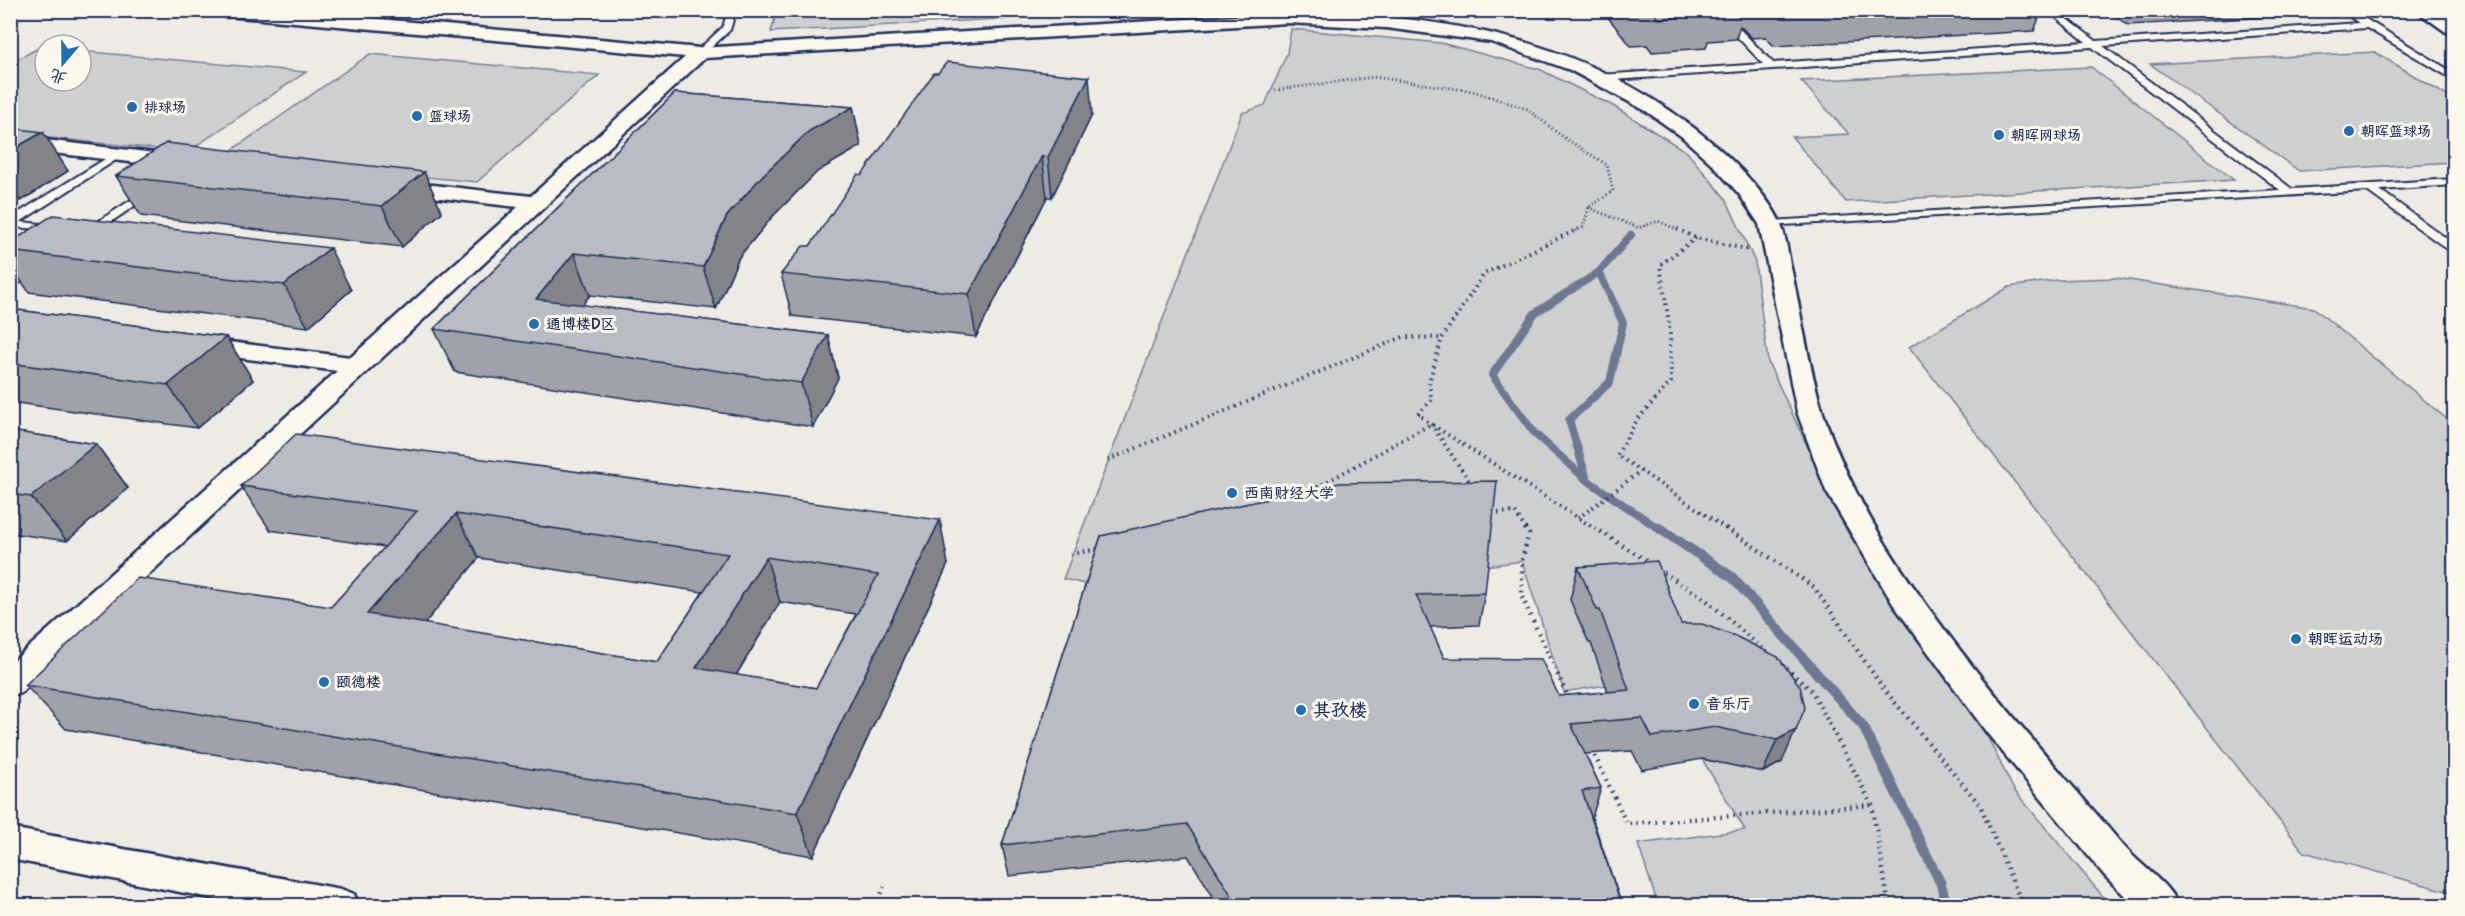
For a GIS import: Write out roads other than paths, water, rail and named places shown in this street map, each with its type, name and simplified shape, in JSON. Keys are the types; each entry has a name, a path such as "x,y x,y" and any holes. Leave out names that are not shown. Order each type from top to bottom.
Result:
{"main road":[{"path":"2425,10 2454,27"}],"street":[{"path":"216,10 700,53 1285,14 1384,22 1497,38 1565,60 1672,118 1723,161 1756,199 1770,224 1810,412 1840,491 1904,596 1999,724 2118,865 2160,906"},
{"path":"10,684 700,53"},
{"path":"10,142 196,163"},
{"path":"375,184 537,203"},
{"path":"173,342 359,366"},
{"path":"10,843 341,906"}],"lane":[{"path":"700,53 727,28 732,10"},
{"path":"1716,10 1770,66"},
{"path":"2046,11 2057,10"},
{"path":"2344,10 2454,77"},
{"path":"2046,11 2095,44 2290,192"},
{"path":"1599,78 2369,26"},
{"path":"10,223 118,154"},
{"path":"10,223 77,233 196,163"},
{"path":"1770,224 2454,182"},
{"path":"2369,187 2454,249"},
{"path":"10,285 40,265"}],"waterway":[{"path":"1599,272 1631,235"},
{"path":"1587,480 1535,434 1492,375 1535,313 1599,272"},
{"path":"1587,480 1569,420 1610,382 1623,323 1599,272"},
{"path":"1587,480 1661,530"},
{"path":"1659,528 1732,577 1863,726 1941,884 1947,906"}],"place":[{"name":"排球场","path":"132,107"},
{"name":"篮球场","path":"417,116"},
{"name":"朝晖篮球场","path":"2349,131"},
{"name":"朝晖网球场","path":"1999,135"},
{"name":"通博楼D区","path":"534,324"},
{"name":"西南财经大学","path":"1232,493"},
{"name":"朝晖运动场","path":"2296,639"},
{"name":"颐德楼","path":"324,682"},
{"name":"音乐厅","path":"1694,704"},
{"name":"其孜楼","path":"1301,710"}]}
